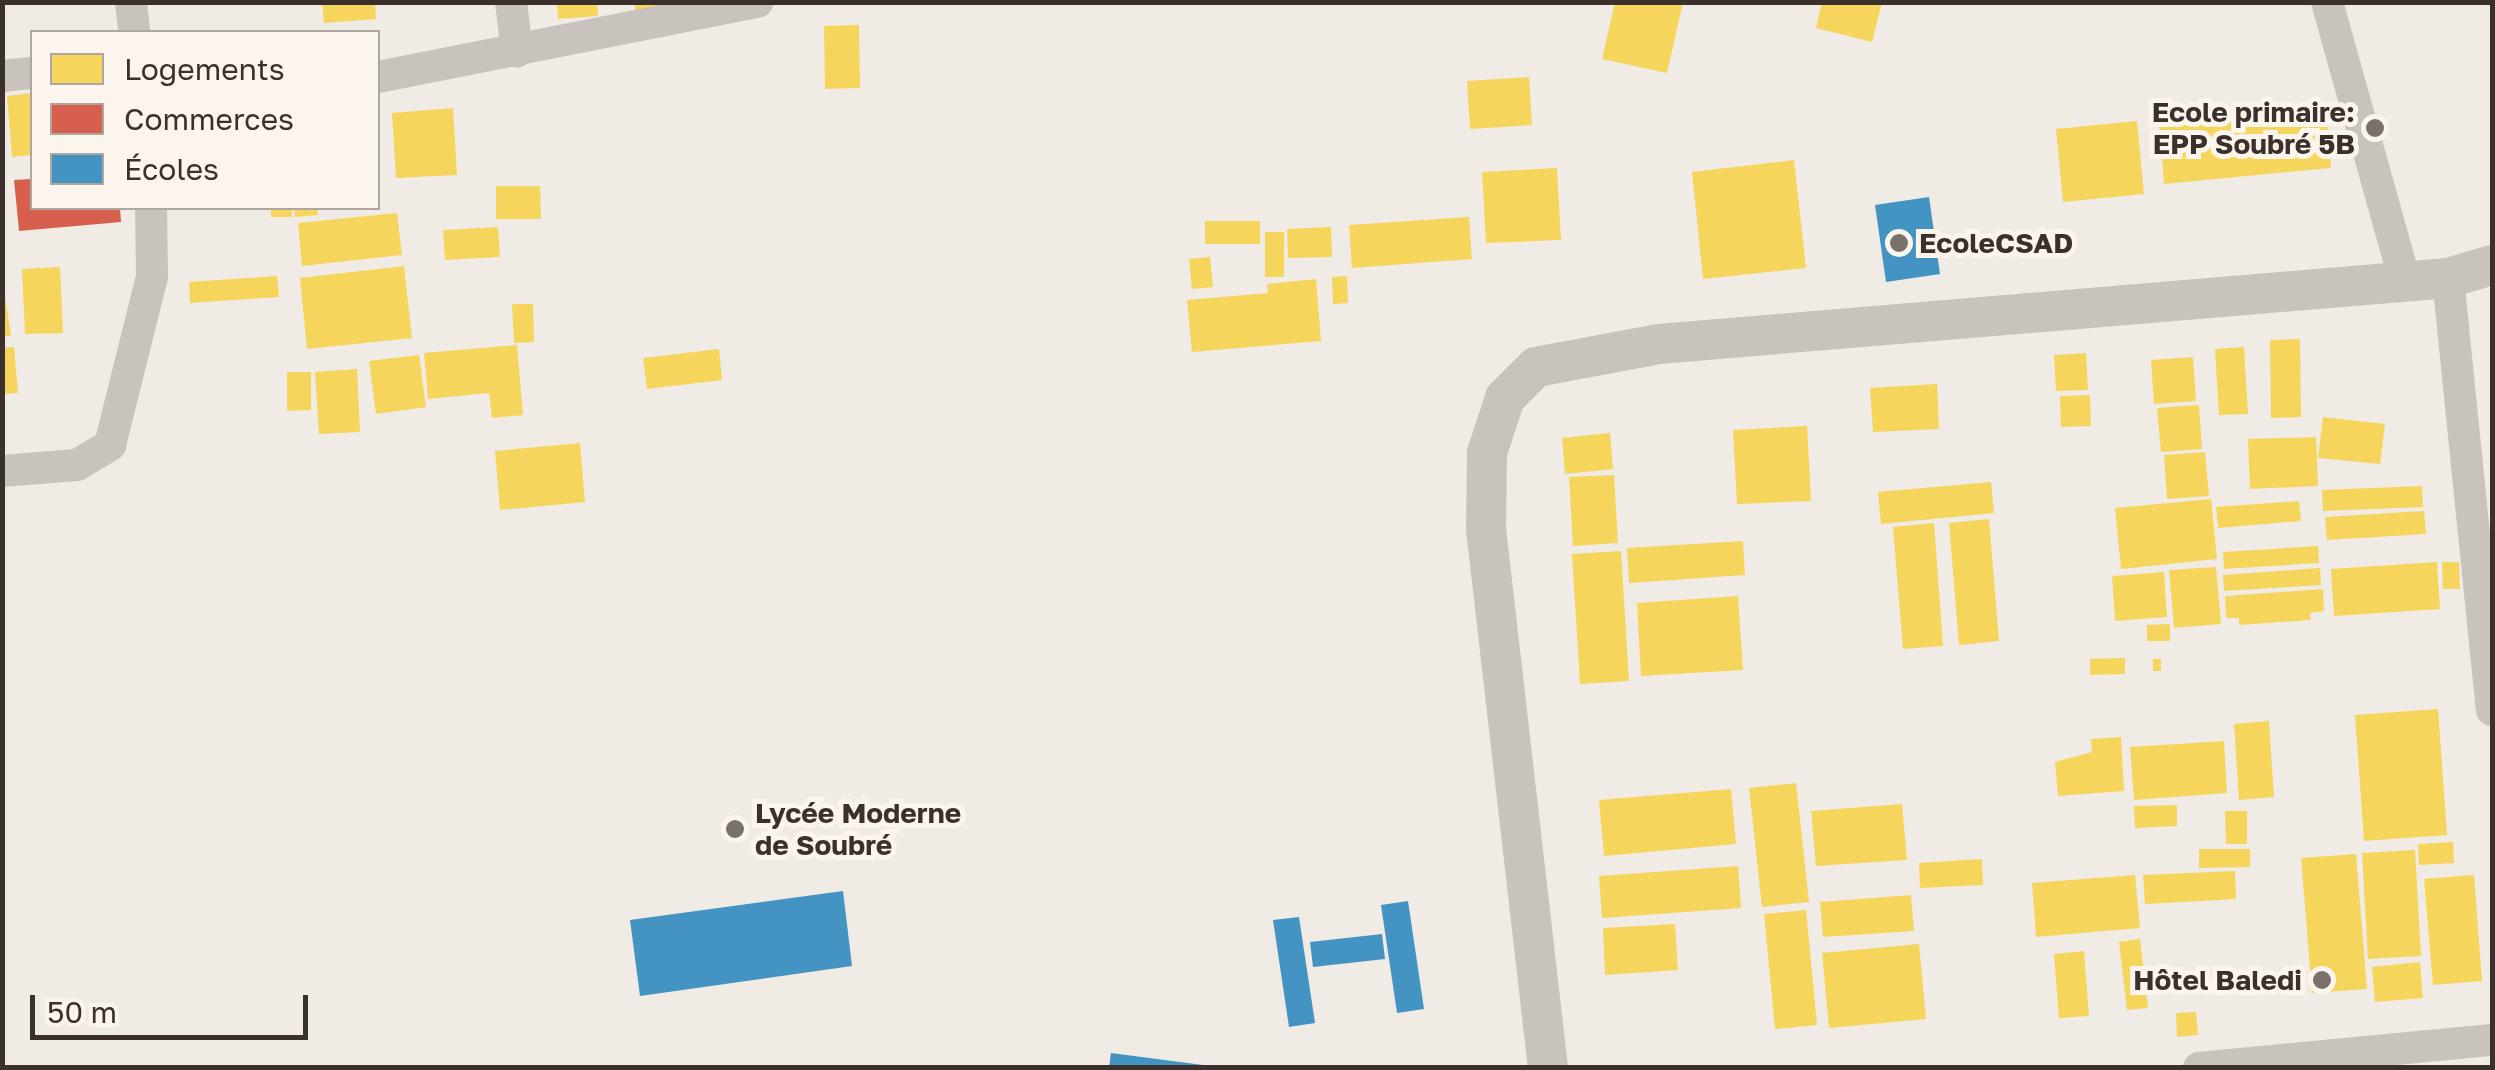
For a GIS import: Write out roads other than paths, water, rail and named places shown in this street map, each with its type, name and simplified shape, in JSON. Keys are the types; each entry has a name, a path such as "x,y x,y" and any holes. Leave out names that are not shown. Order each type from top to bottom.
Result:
{"street":[{"path":"131,2 134,30"},
{"path":"511,2 517,52"},
{"path":"380,76 758,2"},
{"path":"2326,2 2406,282"},
{"path":"2,76 30,73"},
{"path":"2,471 77,465 110,446 152,277 151,210"},
{"path":"1548,1068 1486,529 1487,453 1505,398 1536,367 1659,344 2406,282 2448,278 2492,267"},
{"path":"2448,278 2492,710"},
{"path":"2200,1068 2492,1040"}],"place":[{"name":"Ecole primaire: EPP Soubré 5B","path":"2375,128"},
{"name":"EcoleCSAD","path":"1899,243"},
{"name":"Lycée Moderne de Soubré","path":"735,829"},
{"name":"Hôtel Baledi","path":"2322,980"}]}
